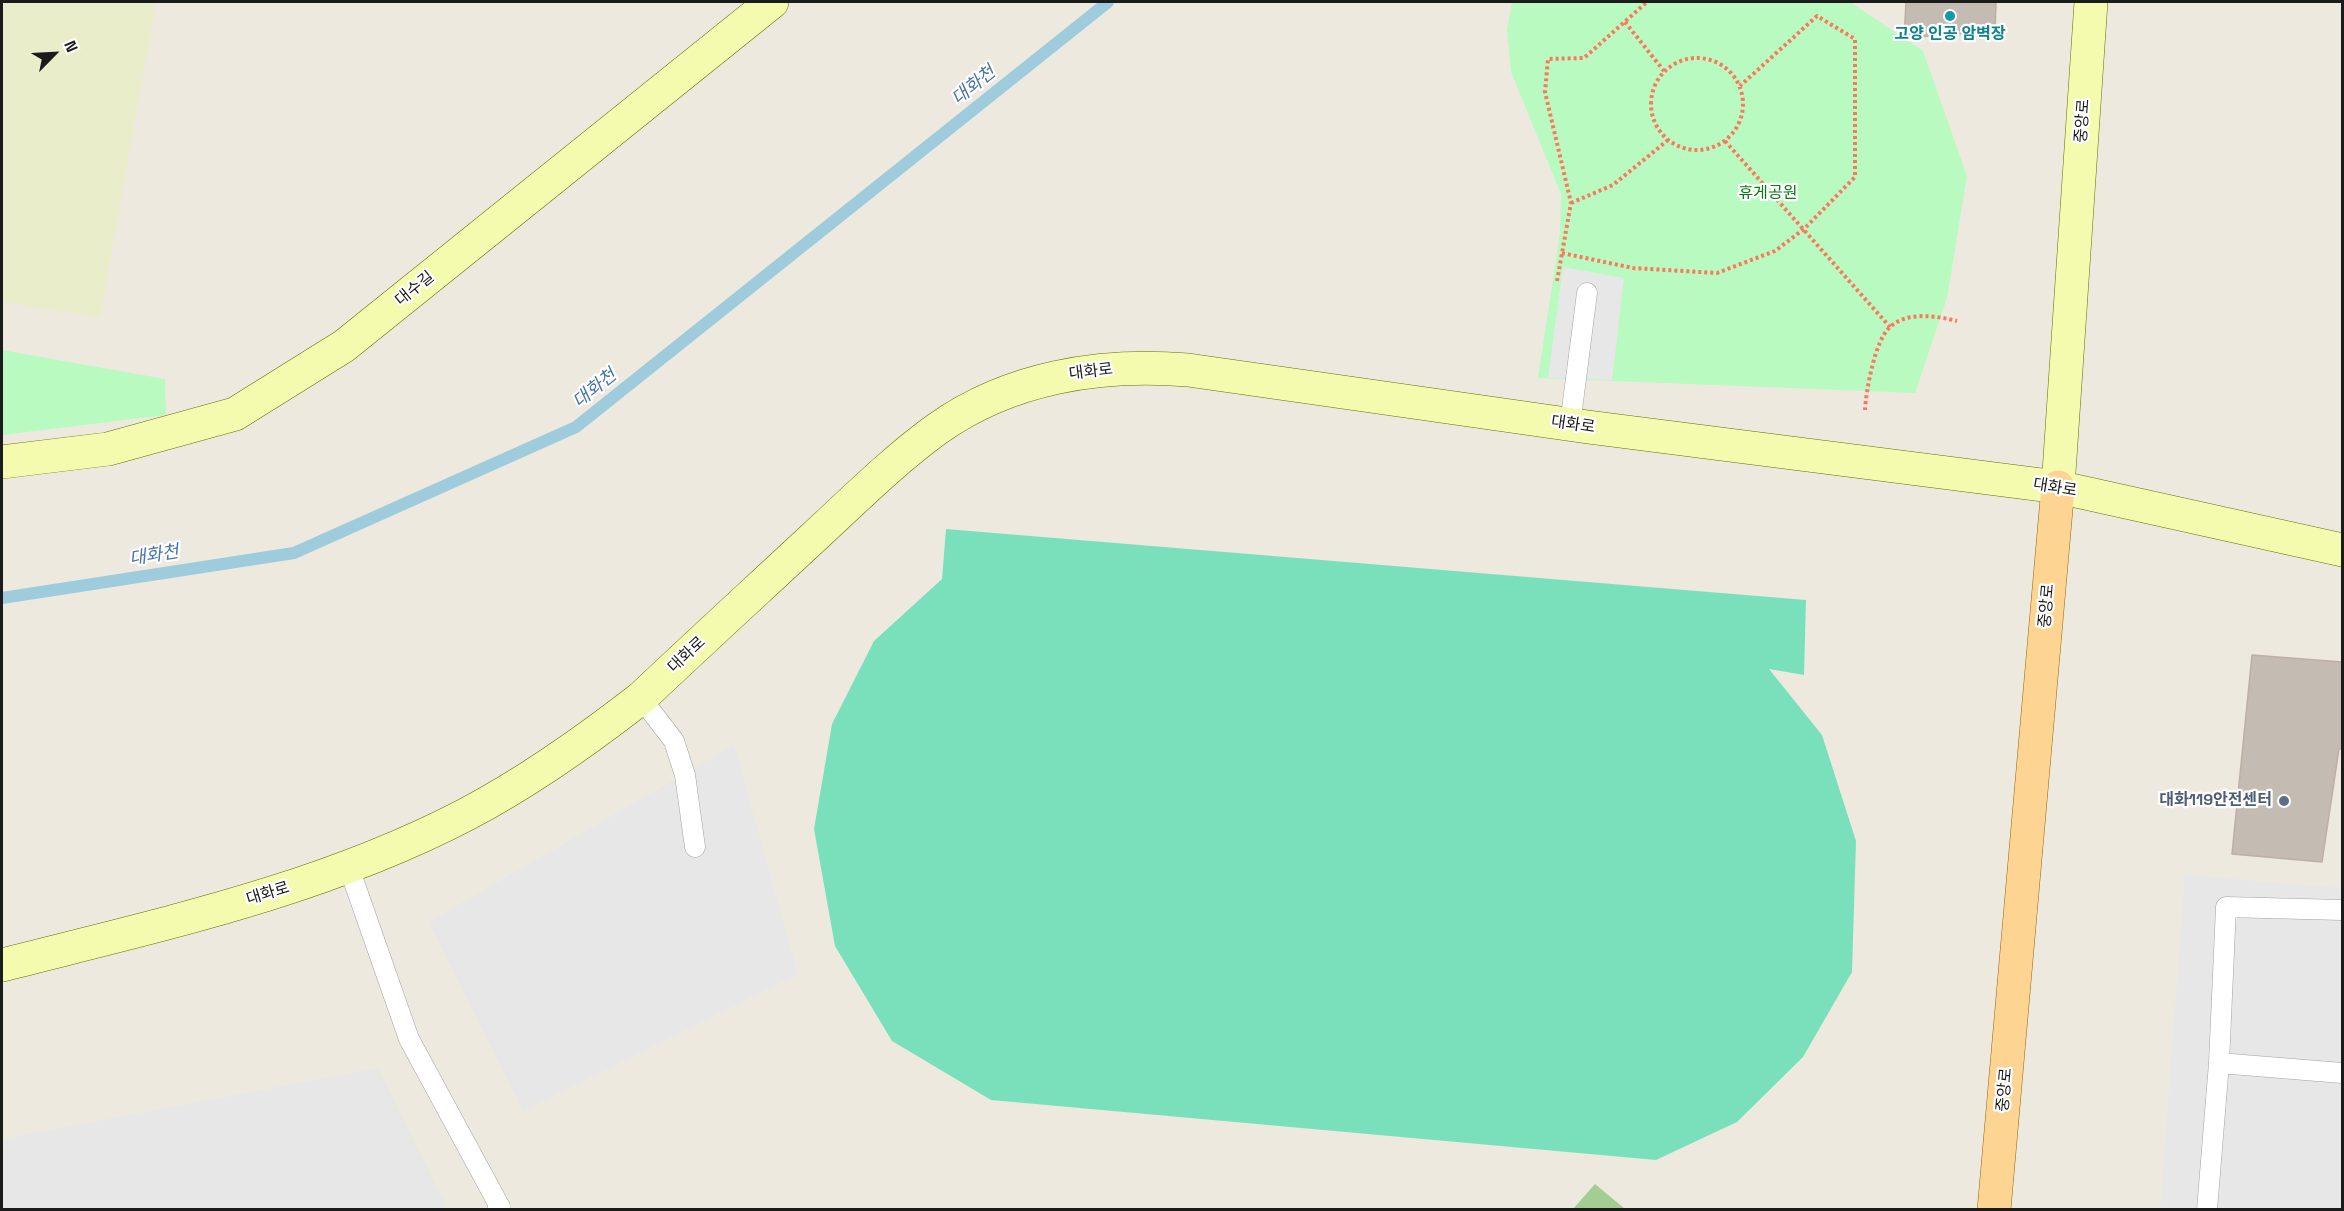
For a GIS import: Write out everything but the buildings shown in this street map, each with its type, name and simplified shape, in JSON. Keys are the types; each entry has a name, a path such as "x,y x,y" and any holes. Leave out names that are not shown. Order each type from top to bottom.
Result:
{"main road":[{"name":"중앙로","path":"1994,1209 2058,487"}],"street":[{"name":"대수길","path":"2,462 108,449 235,414 344,346 772,2"},
{"name":"중앙로","path":"2058,487 2091,2"},
{"name":"대화로","path":"2,965 228,906 294,886 467,813 598,730 640,698 910,450 969,410 1017,388 1049,379 1108,368 1179,370 1570,425 2058,487 2343,550"}],"lane":[{"path":"1570,425 1587,293"},
{"path":"640,698 674,741 685,775 695,848"},
{"path":"348,865 409,1039 500,1207 497,1209"},
{"path":"2207,1209 2219,1063 2226,907 2343,910"},
{"path":"2219,1063 2343,1073"}],"path":[{"path":"1556,287 1571,203 1545,92 1548,59 1584,58 1647,2"},
{"path":"1562,253 1634,268 1717,273 1775,251 1804,229 1854,177 1855,39 1817,16 1740,86"},
{"path":"1625,21 1664,71"},
{"path":"1707,58 1720,64 1732,73 1740,86 1743,101 1742,116 1736,129 1725,141 1712,148 1697,150 1681,147 1668,140 1657,128 1652,114 1651,98 1655,84 1664,71 1684,59 1707,58"},
{"path":"1571,203 1613,185 1668,140"},
{"path":"1725,141 1890,327"},
{"path":"1864,410 1866,391 1876,353 1890,327 1916,315 1957,321"}],"green space":[{"path":"2,2 156,2 100,317 2,302"},
{"name":"휴게공원","path":"1512,2 1850,2 1923,51 1967,176 1947,298 1915,393 1538,378 1560,233 1561,194 1511,72 1507,29"},
{"path":"2,350 165,379 166,415 2,435"},
{"path":"946,529 1806,600 1804,675 1769,669 1822,735 1856,841 1852,972 1803,1057 1737,1122 1656,1160 991,1100 892,1041 835,946 814,829 832,724 874,641 942,579"},
{"path":"1595,1184 1625,1209 1573,1209"}],"shaded area":[{"path":"1563,267 1624,278 1612,380 1548,378"},
{"path":"734,745 798,974 523,1111 429,922"},
{"path":"2185,875 2342,888 2342,1209 2160,1210"},
{"path":"378,1068 446,1206 442,1209 2,1209 2,1139"}],"waterway":[{"name":"대화천","path":"2,598 294,553 576,427 1108,2"}],"place":[{"name":"고양 인공 암벽장","path":"1950,16"},
{"name":"대화119안전센터","path":"2284,801"}]}
